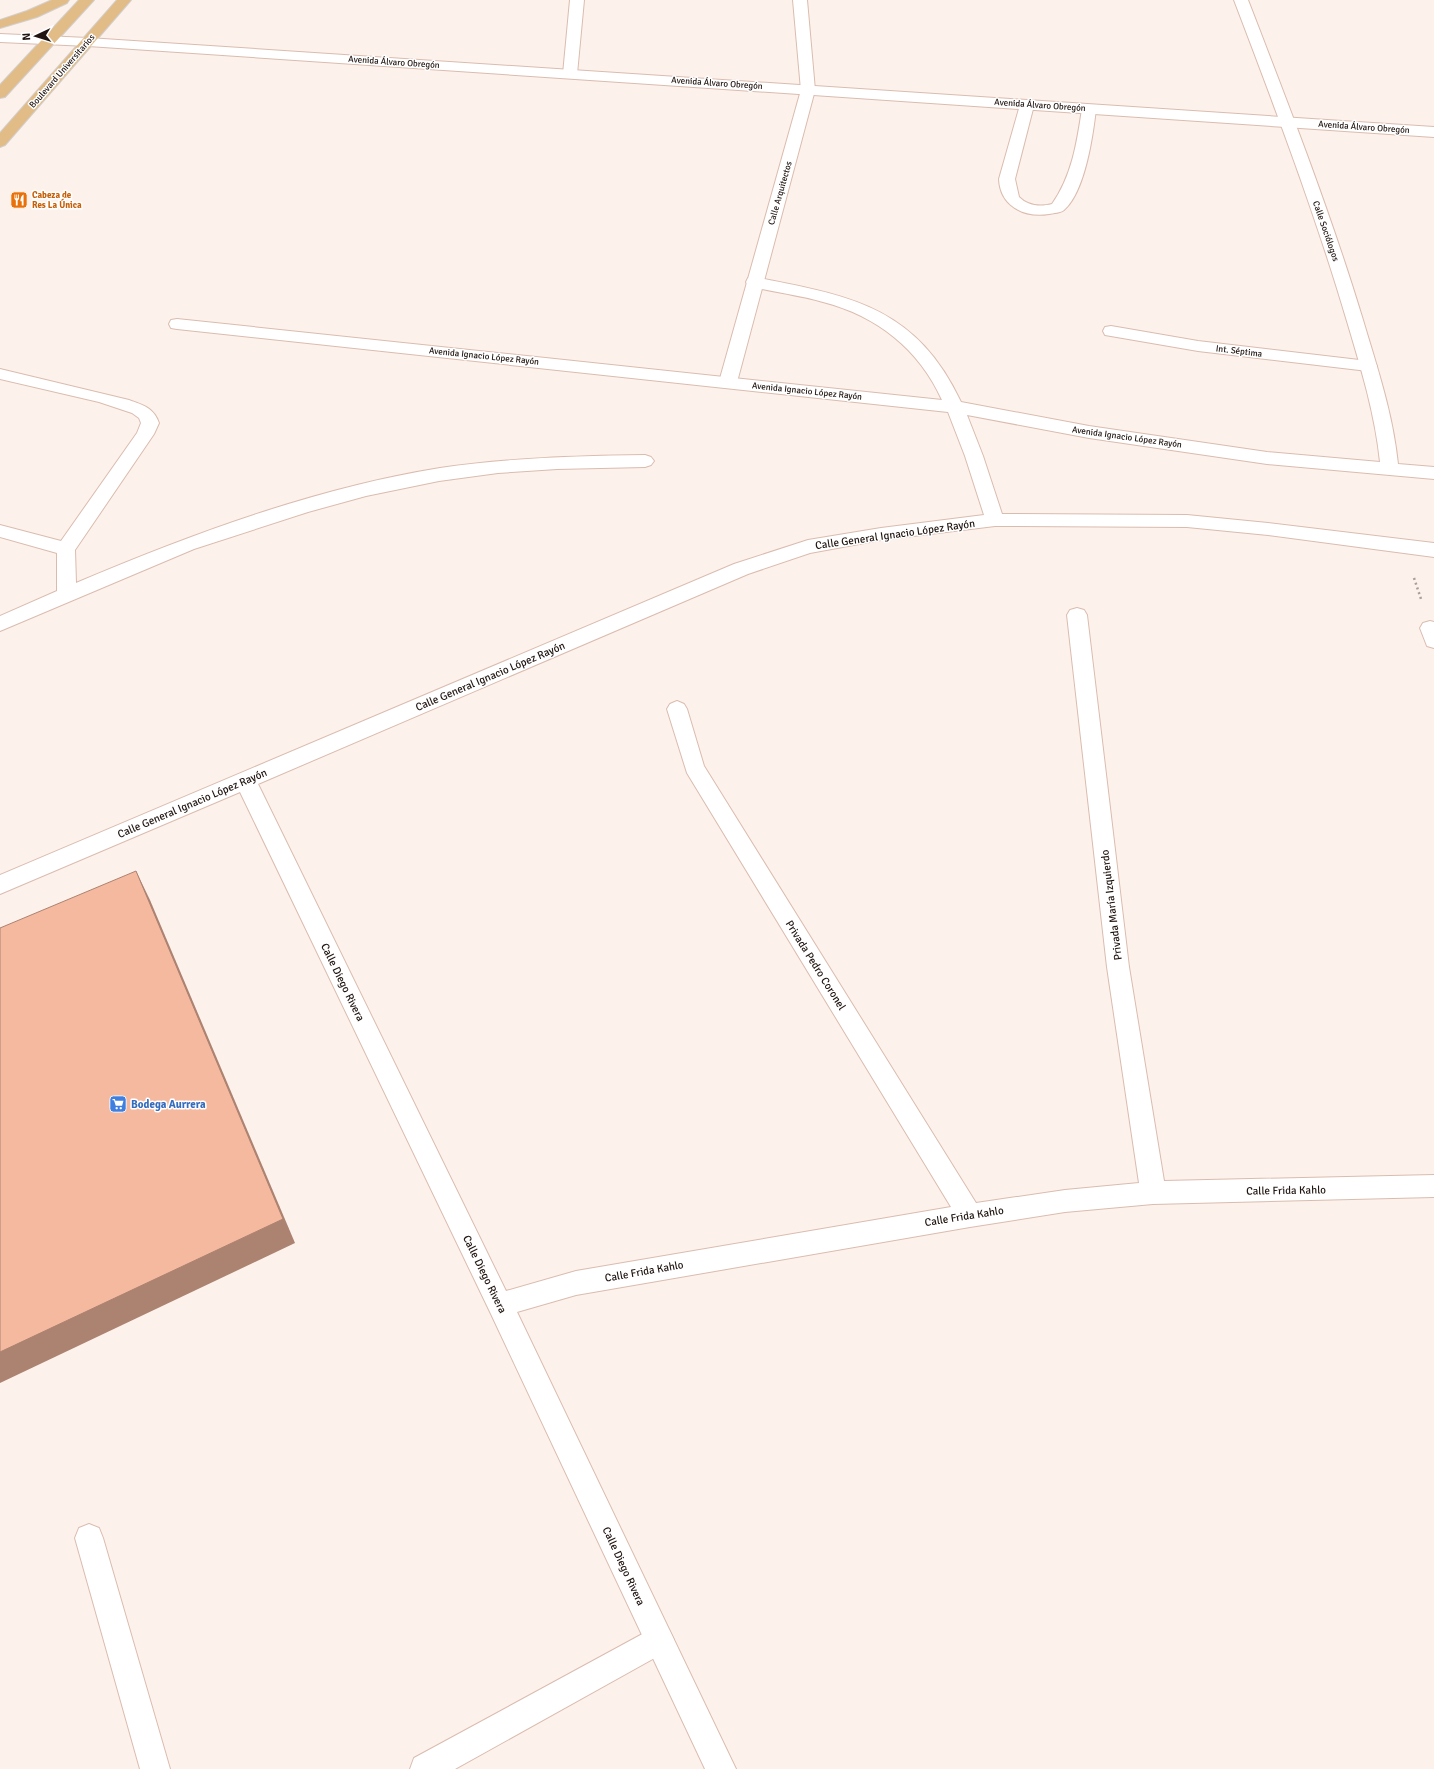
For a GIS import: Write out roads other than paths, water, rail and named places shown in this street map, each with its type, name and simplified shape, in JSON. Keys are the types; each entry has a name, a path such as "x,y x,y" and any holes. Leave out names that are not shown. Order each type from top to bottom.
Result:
{"main road":[{"path":"0,24 35,13 62,0"},
{"path":"0,94 87,0"},
{"name":"Boulevard Universitarios","path":"0,142 124,0"}],"street":[{"path":"570,74 577,0"},
{"name":"Calle Arquitectos","path":"728,382 754,282 782,190 808,90 800,0"},
{"name":"Calle Sociólogos","path":"1241,0 1288,122 1344,283 1381,412 1389,451 1390,469"},
{"name":"Avenida Álvaro Obregón","path":"0,38 50,39 1434,132"},
{"path":"1027,104 1007,179 1007,185 1011,197 1016,203 1025,207 1038,209 1058,207 1072,186 1080,161 1089,109"},
{"path":"754,282 852,305 873,314 891,325 911,342 928,360 956,407 995,520 1187,521 1268,529 1434,550"},
{"name":"Avenida Ignacio López Rayón","path":"177,324 956,407 1089,432 1259,457 1434,473"},
{"name":"Int. Séptima","path":"1111,331 1198,346 1368,366"},
{"path":"0,374 117,402 147,414 150,423 145,434 66,549 67,596"},
{"path":"0,624 172,551 294,509 411,480 460,472 520,465 645,461"},
{"name":"Calle General Ignacio López Rayón","path":"0,885 741,569 808,547 881,534 995,520"},
{"path":"0,531 66,549"},
{"name":"Privada María Izquierdo","path":"1077,615 1118,967 1153,1193"},
{"name":"Privada Pedro Coronel","path":"676,709 694,767 970,1215"},
{"name":"Calle Diego Rivera","path":"245,780 500,1305 722,1769"},
{"name":"Calle Frida Kahlo","path":"500,1305 576,1283 970,1215 1065,1201 1153,1193 1434,1186"},
{"path":"89,1538 155,1769"},
{"path":"425,1769 660,1640"}],"place":[{"name":"Cabeza de Res La Única","path":"19,200"},
{"name":"Bodega Aurrera","path":"118,1104"}]}
